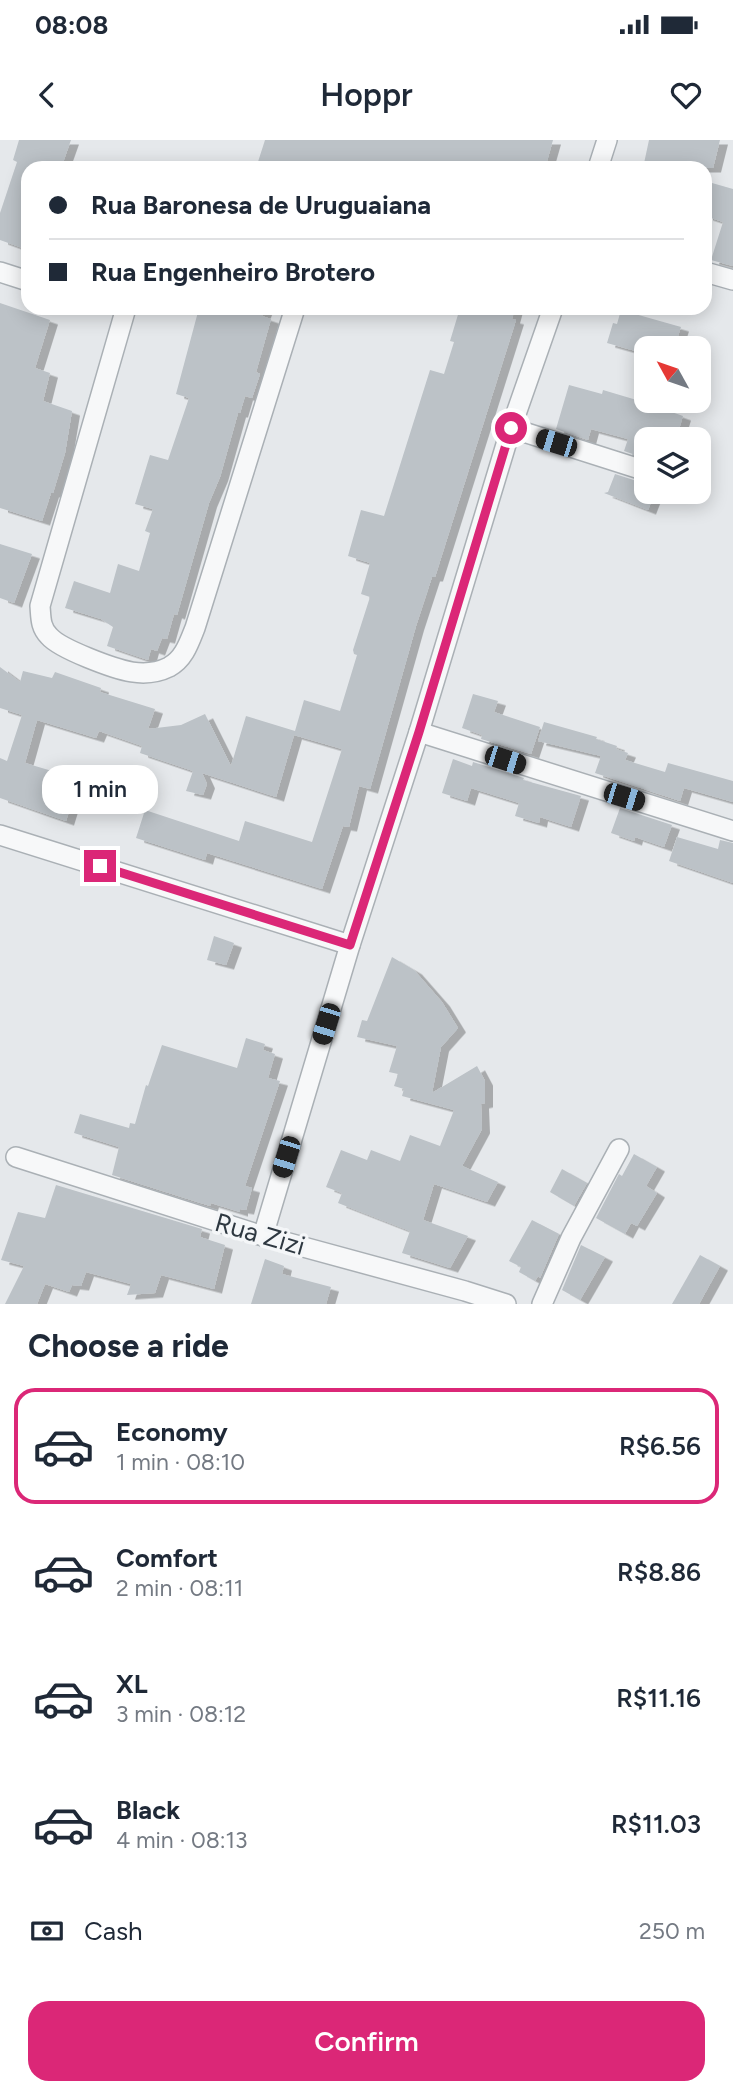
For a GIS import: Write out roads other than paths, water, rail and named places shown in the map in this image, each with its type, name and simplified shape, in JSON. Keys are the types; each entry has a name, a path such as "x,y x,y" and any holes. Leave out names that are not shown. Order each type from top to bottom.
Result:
{"street":[{"path":"600,161 607,140"},
{"path":"0,272 21,279"},
{"path":"712,274 733,280"},
{"path":"119,315 40,606 41,624 49,637 71,651 131,672 155,673 171,666 186,652 293,315"},
{"path":"262,1236 511,428 551,315"},
{"path":"511,428 634,467"},
{"path":"419,732 733,831"},
{"path":"0,835 350,945"},
{"path":"542,1304 570,1238 620,1149"},
{"name":"Rua Zizi","path":"16,1157 463,1297 506,1304"}]}
